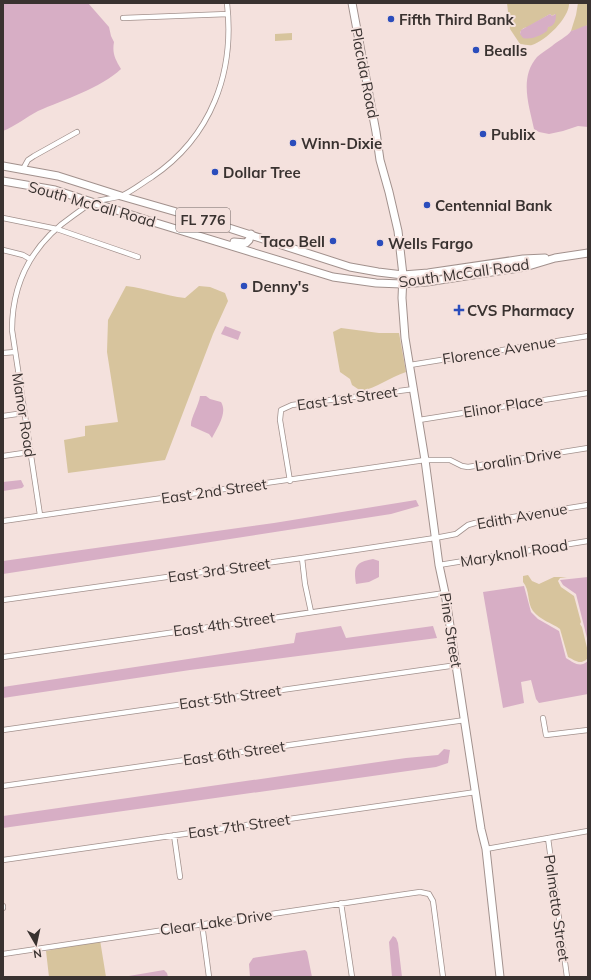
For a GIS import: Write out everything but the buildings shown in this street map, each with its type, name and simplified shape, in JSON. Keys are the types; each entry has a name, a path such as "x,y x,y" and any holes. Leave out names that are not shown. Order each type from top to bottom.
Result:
{"main road":[{"name":"Placida Road","path":"352,3 380,160 398,231 402,284"},
{"name":"South McCall Road","path":"3,166 58,176 251,234 350,267 378,272 402,274 428,273 523,259 555,258 588,253"},
{"name":"South McCall Road","path":"3,181 55,190 333,277 376,283 402,284 427,282 525,267 555,258"},
{"path":"209,239 217,237 241,244 246,243 251,234"},
{"name":"Pine Street","path":"402,284 403,318 425,460 439,565 446,593 481,829 486,849 500,977"}],"street":[{"name":"Manor Road","path":"40,516 14,352 12,330 14,300 20,280 30,259 41,244 57,229 94,202 121,196 144,182 166,166 185,148 205,121 219,90 226,64 229,38 227,3"},
{"path":"123,18 228,14"},
{"path":"23,169 28,160 76,132"},
{"path":"3,218 57,229 138,258"},
{"path":"3,250 23,255 30,259"},
{"name":"Florence Avenue","path":"410,365 588,336"},
{"path":"3,353 14,352"},
{"name":"East 1st Street","path":"290,481 280,420 281,410 292,405 414,389"},
{"name":"Elinor Place","path":"419,420 588,393"},
{"path":"3,416 24,413"},
{"name":"Loralin Drive","path":"425,460 450,460 462,466 468,467 588,448"},
{"path":"3,456 30,452"},
{"name":"East 2nd Street","path":"3,521 290,481 425,460"},
{"name":"Edith Avenue","path":"435,538 456,534 468,525 475,523 588,505"},
{"name":"East 3rd Street","path":"3,600 435,538"},
{"name":"Maryknoll Road","path":"439,565 588,541"},
{"path":"302,558 305,584 311,612"},
{"name":"East 4th Street","path":"3,657 446,593"},
{"name":"East 5th Street","path":"3,730 457,665"},
{"path":"543,718 546,735 588,730"},
{"name":"East 6th Street","path":"3,786 465,720"},
{"name":"East 7th Street","path":"3,860 476,792"},
{"path":"486,849 588,832"},
{"path":"174,835 180,877"},
{"name":"Palmetto Street","path":"548,838 567,977"},
{"path":"433,890 429,894 433,901 443,977"},
{"name":"Clear Lake Drive","path":"3,954 423,892 429,894"},
{"path":"341,904 352,977"},
{"path":"202,924 210,977"}],"shaded area":[{"path":"4,3 88,3 109,27 114,42 114,56 121,69 113,76 93,88 38,111 3,131"},
{"path":"507,3 569,3 566,15 556,28 538,43 531,45 520,44 510,29","holes":["550,14 552,16 555,14 548,27 520,34 524,28"]},
{"path":"578,3 588,3 588,25 578,30 571,31 576,15"},
{"path":"550,14 552,16 556,14 556,18 554,24 548,27 547,31 535,37 523,38 520,34 521,30"},
{"path":"588,25 588,127 578,126 549,134 539,132 534,129 528,101 527,83 531,65 537,57 571,31"},
{"path":"292,33 292,40 275,41 275,34"},
{"path":"126,286 185,298 199,286 210,287 225,293 228,301 213,334 165,460 68,473 64,440 85,436 85,426 118,422 107,352 108,320"},
{"path":"225,326 241,332 238,340 221,334"},
{"path":"341,328 379,333 399,333 406,372 367,390 361,391 352,385 350,379 340,372 333,332"},
{"path":"200,396 206,396 210,399 221,402 223,406 223,416 212,438 209,434 191,426"},
{"path":"21,480 24,486 22,488 3,491 3,482"},
{"path":"416,500 419,506 391,514 3,574 3,561 274,523"},
{"path":"373,559 379,561 379,577 369,582 356,584 355,573 359,563"},
{"path":"528,575 532,581 539,584 554,577 567,577 560,578 558,581 561,587 574,596 588,652 587,659 585,661 578,662 568,657 560,629 539,617 531,608 527,589 523,582 523,576"},
{"path":"588,577 588,642 576,594 563,585 560,580"},
{"path":"524,586 531,612 538,619 559,631 566,658 574,663 580,664 588,661 588,694 539,703 536,699 531,680 521,682 524,703 503,708 483,592"},
{"path":"341,626 346,638 433,626 437,638 190,670 3,698 3,687 294,643 296,633"},
{"path":"444,749 450,750 448,763 436,767 3,828 3,816 406,758 438,755"},
{"path":"393,936 396,938 398,943 402,977 392,977 389,942"},
{"path":"100,940 106,977 49,977 46,951"},
{"path":"305,950 307,952 312,977 250,977 249,964 253,958"},
{"path":"164,970 168,977 123,977"}],"place":[{"name":"Fifth Third Bank","path":"391,19"},
{"name":"Bealls","path":"476,50"},
{"name":"Publix","path":"483,134"},
{"name":"Winn-Dixie","path":"293,143"},
{"name":"Dollar Tree","path":"215,172"},
{"name":"Centennial Bank","path":"427,205"},
{"name":"Taco Bell","path":"333,241"},
{"name":"Wells Fargo","path":"380,243"},
{"name":"Denny's","path":"244,286"},
{"name":"CVS Pharmacy","path":"459,310"}]}
